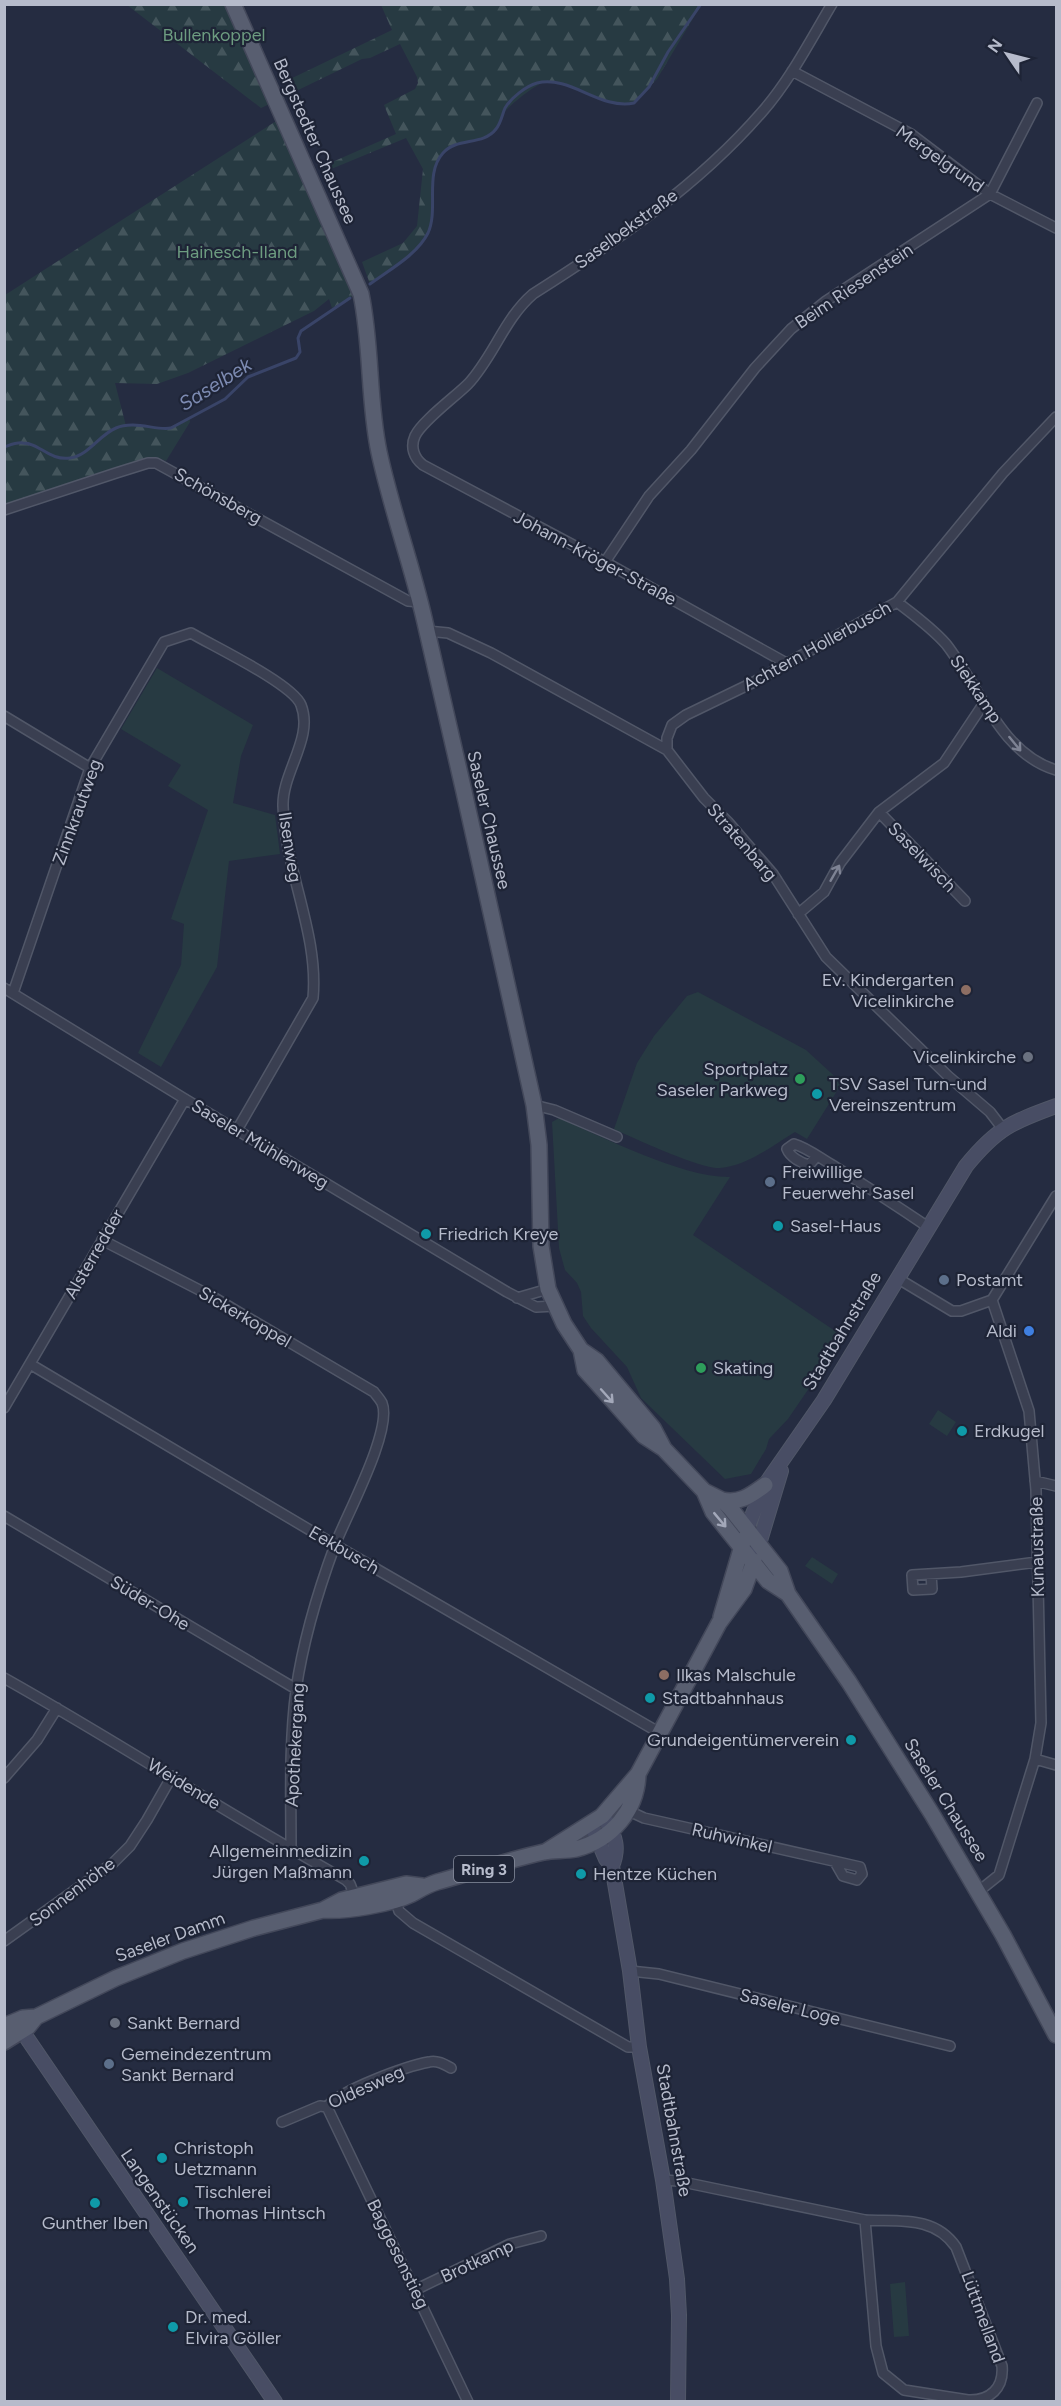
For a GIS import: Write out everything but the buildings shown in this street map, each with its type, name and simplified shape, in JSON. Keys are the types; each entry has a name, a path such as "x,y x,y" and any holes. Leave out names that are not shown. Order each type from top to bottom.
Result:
{"main road":[{"name":"Bergstedter Chaussee","path":"233,4 361,294"},
{"name":"Saseler Chaussee","path":"361,294 369,346 379,450 393,512 427,631 534,1105 539,1145 541,1246 548,1289 555,1306 581,1350 597,1361 653,1428 664,1449 704,1491 722,1500 760,1543 780,1571 788,1594 849,1682 979,1891 1056,2035"},
{"path":"722,1500 739,1501 765,1485"},
{"name":"Saseler Chaussee","path":"704,1491 713,1512 768,1581 788,1594"},
{"name":"Stadtbahnstraße","path":"719,1623 747,1528"},
{"name":"Stadtbahnstraße","path":"597,1820 638,1774 719,1623 744,1589 754,1561"},
{"name":"Stadtbahnstraße","path":"605,1834 629,1811 637,1791 638,1774"},
{"name":"Saseler Damm","path":"545,1852 597,1820"},
{"name":"Saseler Damm","path":"323,1910 345,1911 395,1899 411,1894 422,1886 545,1852 576,1849 605,1834"},
{"name":"Saseler Damm","path":"4,2042 14,2026 116,1978 174,1954 254,1928 323,1910 342,1900 406,1884 422,1886"}],"street":[{"name":"Saselbekstraße","path":"413,445 417,433 481,368 504,327 522,303 632,229 708,167 763,111 792,71 832,4"},
{"name":"Mergelgrund","path":"792,71 911,134 990,195 1056,228"},
{"path":"990,195 1037,103"},
{"name":"Beim Riesenstein","path":"605,562 649,496 691,450 755,368 791,329 826,301 990,195"},
{"name":"Achtern Hollerbusch","path":"667,750 667,738 672,725 686,715 788,664 897,602 1003,473 1056,417"},
{"name":"Johann-Kröger-Straße","path":"413,445 415,458 423,465 605,562 788,664"},
{"name":"Schönsberg","path":"4,510 148,463 156,463 408,602 420,602"},
{"name":"Siekkamp","path":"897,602 934,631 947,646 1019,751 1032,760 1056,770"},
{"name":"Stratenbarg","path":"427,631 448,633 491,653 667,750 704,798 773,874 826,957 948,1076 990,1112 1003,1129"},
{"name":"Ilsenweg","path":"164,642 191,633 285,687 301,704 304,730 289,773 283,803 287,848 315,973 313,999 237,1130"},
{"name":"Zinnkrautweg","path":"9,990 90,768 164,642"},
{"path":"798,914 824,892 840,863 879,812 944,763 984,703"},
{"path":"4,716 90,768"},
{"name":"Saselwisch","path":"879,812 965,901"},
{"name":"Saseler Mühlenweg","path":"9,990 185,1099 517,1298 540,1308 555,1306"},
{"name":"Alsterredder","path":"4,1408 8,1396 30,1364 185,1099"},
{"path":"534,1105 554,1110 616,1137"},
{"name":"Stadtbahnstraße","path":"747,1528 765,1485 824,1400 966,1166 988,1140 1012,1123 1056,1106"},
{"path":"817,1156 928,1227"},
{"path":"897,1278 952,1311 961,1311 992,1300 1052,1212 1056,1196"},
{"name":"Sickerkoppel","path":"102,1240 237,1311 374,1392 382,1403"},
{"path":"517,1298 548,1289"},
{"name":"Kunaustraße","path":"979,1891 999,1875 1035,1759 1041,1723 1035,1481 1029,1412 992,1300"},
{"name":"Eekbusch","path":"30,1364 335,1545 660,1733"},
{"name":"Apothekergang","path":"291,1850 292,1739 296,1689 312,1615 335,1545 368,1472 380,1430 382,1403"},
{"name":"Stadtbahnstraße","path":"754,1561 788,1454"},
{"path":"1035,1481 1056,1486"},
{"name":"Süder-Ohe","path":"4,1516 296,1689"},
{"path":"931,1574 1037,1562"},
{"name":"Weidende","path":"4,1678 172,1776 291,1850 346,1880 355,1897"},
{"path":"4,1778 37,1740 57,1708"},
{"path":"1035,1759 1056,1765"},
{"name":"Sonnenhöhe","path":"4,1941 113,1863 130,1846 172,1776"},
{"name":"Ruhwinkel","path":"629,1811 644,1818 836,1862"},
{"name":"Stadtbahnstraße","path":"597,1820 605,1834 617,1847 612,1866 677,2278 678,2402"},
{"path":"395,1899 399,1911 413,1923 628,2047 639,2047"},
{"name":"Saseler Loge","path":"630,1971 660,1974 950,2046"},
{"name":"Langenstücken","path":"14,2026 275,2402"},
{"name":"Oldesweg","path":"282,2122 320,2106 327,2107 334,2099 364,2085 431,2061 451,2068"},
{"name":"Baggesenstieg","path":"327,2107 468,2402"},
{"name":"Lüttmelland","path":"663,2180 678,2181 864,2220 914,2221 931,2225 950,2237 956,2247 1002,2366 1001,2381 993,2394 977,2400 968,2400 904,2391 883,2373 876,2346 864,2220"},
{"name":"Brotkamp","path":"415,2290 510,2244 541,2236"}],"green space":[{"name":"Bullenkoppel","path":"127,5 233,5 276,101 261,108"},
{"path":"381,5 701,5 657,79 634,103 609,102 561,84 542,83 510,106 503,114 497,128 489,135 454,144 442,153 434,172 432,214 428,233 410,255 370,284 362,262 403,243 417,226 423,169 406,138 324,172 321,167 396,134 384,105 415,89 418,83 417,77 400,44 370,58 362,59 292,93 286,81 392,30"},
{"name":"Hainesch-Iland","path":"284,116 355,295 332,308 329,299 314,311 188,373 157,384 115,383 126,426 145,425 167,429 189,417 190,422 166,461 156,457 5,508 5,295"},
{"path":"157,668 253,725 241,756 233,803 275,815 280,854 229,861 217,967 161,1067 138,1053 181,965 184,924 171,919 208,810 168,786 181,765 121,729"},
{"path":"698,992 806,1050 842,1083 807,1139 795,1132 740,1164 720,1168 684,1159 614,1129 637,1063 654,1036 687,996"},
{"path":"559,1118 667,1164 711,1176 730,1177 693,1235 844,1337 788,1419 769,1439 766,1449 751,1474 725,1479 641,1398 627,1367 583,1316 581,1292 577,1283 565,1270 559,1248 552,1122"},
{"path":"938,1410 956,1422 947,1436 929,1424"},
{"path":"812,1557 838,1574 832,1584 805,1566"},
{"path":"905,2282 909,2336 894,2337 890,2284"}],"waterway":[{"name":"Saselbek","path":"370,284 410,255 428,233 431,224 434,171 443,153 455,145 491,134 498,127 505,108 511,100 537,83 562,84 609,102 634,103 649,87 668,52 701,4"},
{"name":"Saselbek","path":"4,447 18,443 29,444 50,455 70,458 82,453 116,428 130,425 171,428 225,399 248,377 296,358 300,352 298,338 301,331 350,298"}],"place":[{"name":"Ev. Kindergarten Vicelinkirche","path":"966,990"},
{"name":"Vicelinkirche","path":"1028,1057"},
{"name":"Sportplatz Saseler Parkweg","path":"800,1079"},
{"name":"TSV Sasel Turn-und Vereinszentrum","path":"817,1094"},
{"name":"Freiwillige Feuerwehr Sasel","path":"770,1182"},
{"name":"Sasel-Haus","path":"778,1226"},
{"name":"Friedrich Kreye","path":"426,1234"},
{"name":"Postamt","path":"944,1280"},
{"name":"Aldi","path":"1029,1331"},
{"name":"Skating","path":"701,1368"},
{"name":"Erdkugel","path":"962,1431"},
{"name":"Ilkas Malschule","path":"664,1675"},
{"name":"Stadtbahnhaus","path":"650,1698"},
{"name":"Grundeigentümerverein","path":"851,1740"},
{"name":"Allgemeinmedizin Jürgen Maßmann","path":"364,1861"},
{"name":"Hentze Küchen","path":"581,1874"},
{"name":"Sankt Bernard","path":"115,2023"},
{"name":"Gemeindezentrum Sankt Bernard","path":"109,2064"},
{"name":"Christoph Uetzmann","path":"162,2158"},
{"name":"Tischlerei Thomas Hintsch","path":"183,2202"},
{"name":"Gunther Iben","path":"95,2203"},
{"name":"Dr. med. Elvira Göller","path":"173,2327"}]}
